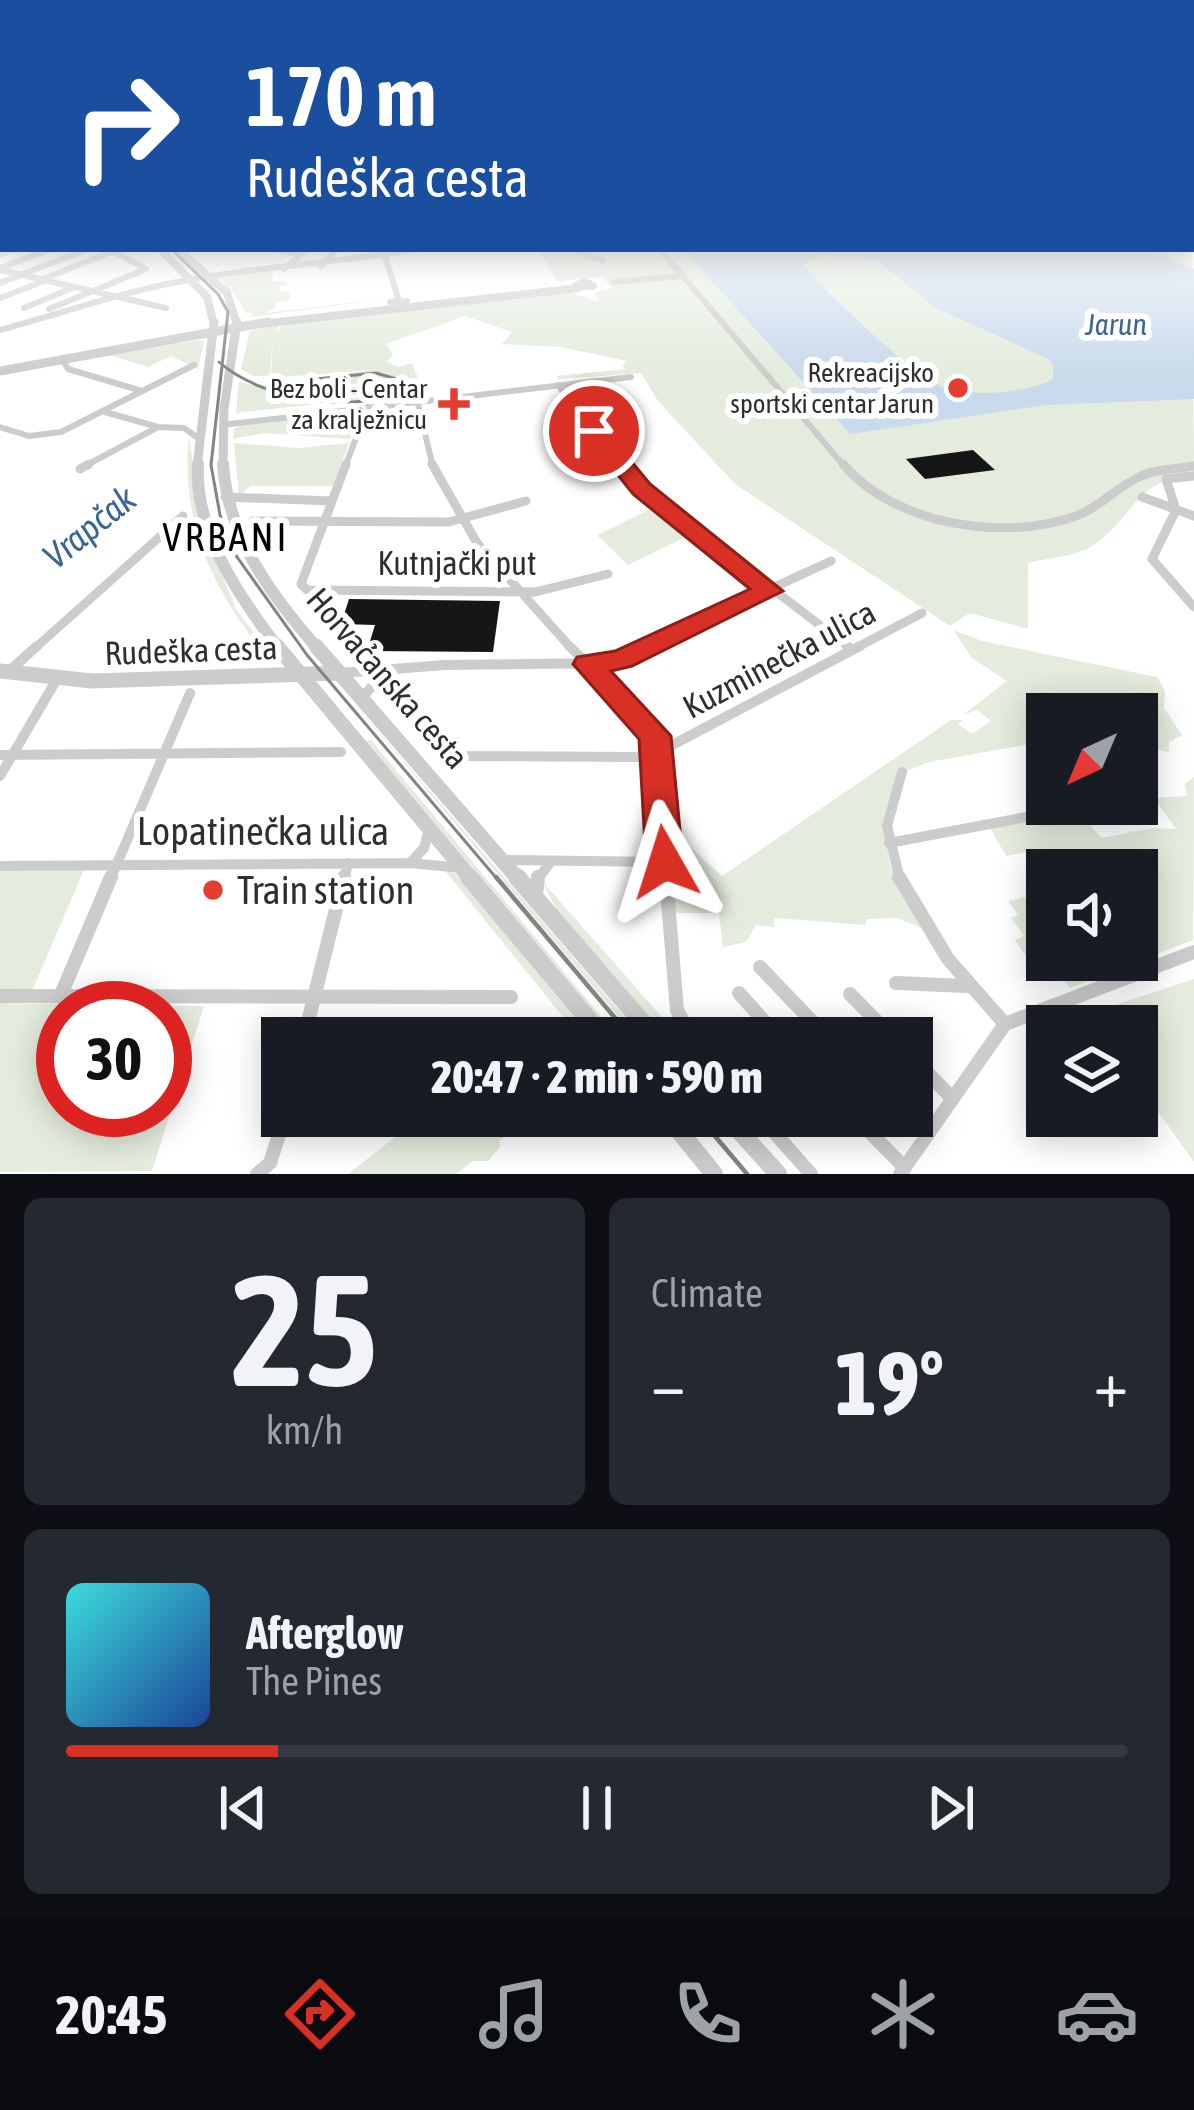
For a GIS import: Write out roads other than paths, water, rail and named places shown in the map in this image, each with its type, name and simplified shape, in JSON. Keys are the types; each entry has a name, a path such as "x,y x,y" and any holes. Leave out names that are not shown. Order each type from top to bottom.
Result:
{"street":[{"path":"0,283 44,266"},
{"path":"0,298 76,266"},
{"path":"49,309 146,269 140,266"},
{"path":"177,266 207,297 215,328"},
{"path":"197,266 227,294 237,324"},
{"path":"284,269 288,266"},
{"path":"0,329 190,279 321,266"},
{"path":"384,266 398,300"},
{"path":"674,266 850,473 883,497 918,513 983,528 1050,526 1081,515 1142,475 1194,466"},
{"path":"1,271 166,308"},
{"path":"237,324 682,276"},
{"path":"0,369 237,324 398,300 578,286"},
{"path":"24,308 72,288"},
{"name":"Horvaćanska cesta","path":"237,324 222,425 227,504 267,586 637,1017"},
{"path":"0,369 215,328"},
{"name":"Horvaćanska cesta","path":"215,328 198,438 204,518 243,602 586,1017"},
{"path":"62,359 73,371 142,392"},
{"path":"0,427 48,436 194,365"},
{"path":"222,425 631,377"},
{"path":"558,385 642,489 769,591 852,650"},
{"path":"417,400 432,471 459,519 520,592 655,736 681,1017"},
{"name":"Kutnjački put","path":"368,406 301,584 307,590 520,592 566,588 608,574"},
{"path":"105,412 158,427 184,428 201,420"},
{"path":"80,469 158,427"},
{"path":"184,428 198,438"},
{"path":"1194,476 1166,479 1176,509 1152,562 1184,591 1194,608"},
{"path":"1142,497 1194,516"},
{"path":"227,504 332,501"},
{"name":"Kutnjački put","path":"325,522 459,519 526,501"},
{"path":"3,672 183,516"},
{"path":"253,521 325,522"},
{"name":"Rudeška cesta","path":"3,672 57,679 255,677 445,665 588,664 621,659 831,561"},
{"name":"Kuzminečka ulica","path":"446,756 637,757 657,753 922,614"},
{"path":"255,677 271,665 277,647"},
{"path":"362,698 385,671"},
{"path":"0,776 6,755 57,679"},
{"name":"Lopatinečka ulica","path":"67,981 190,693"},
{"path":"6,755 341,752"},
{"path":"902,772 890,806 889,843 899,877 966,986 1005,1024"},
{"path":"889,843 1026,817"},
{"name":"Lopatinečka ulica","path":"410,863 424,848 429,829"},
{"path":"498,858 554,863 665,862"},
{"path":"309,1017 348,863"},
{"name":"Lopatinečka ulica","path":"0,866 410,863 462,868"},
{"path":"536,902 538,875 554,863"},
{"path":"933,1126 1005,1024 1194,952"},
{"path":"760,967 807,1017"},
{"path":"896,983 966,986"},
{"path":"739,993 760,1017"},
{"path":"850,994 872,1017"},
{"path":"0,996 36,997"},
{"path":"192,998 511,997"},
{"path":"933,1078 951,1096"},
{"path":"257,1174 271,1162 278,1137"},
{"path":"685,1137 714,1174"},
{"path":"745,1137 778,1174"},
{"path":"778,1137 811,1174"},
{"path":"872,1137 902,1171 926,1137"}],"water":[{"name":"Jarun","path":"698,266 804,266 866,328 934,383 994,393 1053,379 1053,365 934,307 884,266 1194,269 1194,399 1046,405 850,434"}],"tram line":[{"path":"189,266 218,294 228,312 222,364"},
{"path":"222,364 259,386 308,399 360,402 405,391 403,381 376,373 286,382"},
{"path":"222,364 211,465 220,515 237,557 307,655 498,880"},
{"path":"496,877 614,1017"},
{"path":"716,1137 747,1174"}],"place":[{"name":"Rekreacijsko sportski centar Jarun","path":"958,388"},
{"name":"Bez boli - Centar za kralježnicu","path":"454,404"},
{"name":"Train station","path":"213,890"}],"district":[{"name":"VRBANI","path":"226,537"}],"water label":[{"name":"Vrapčak","path":"89,527"}]}
